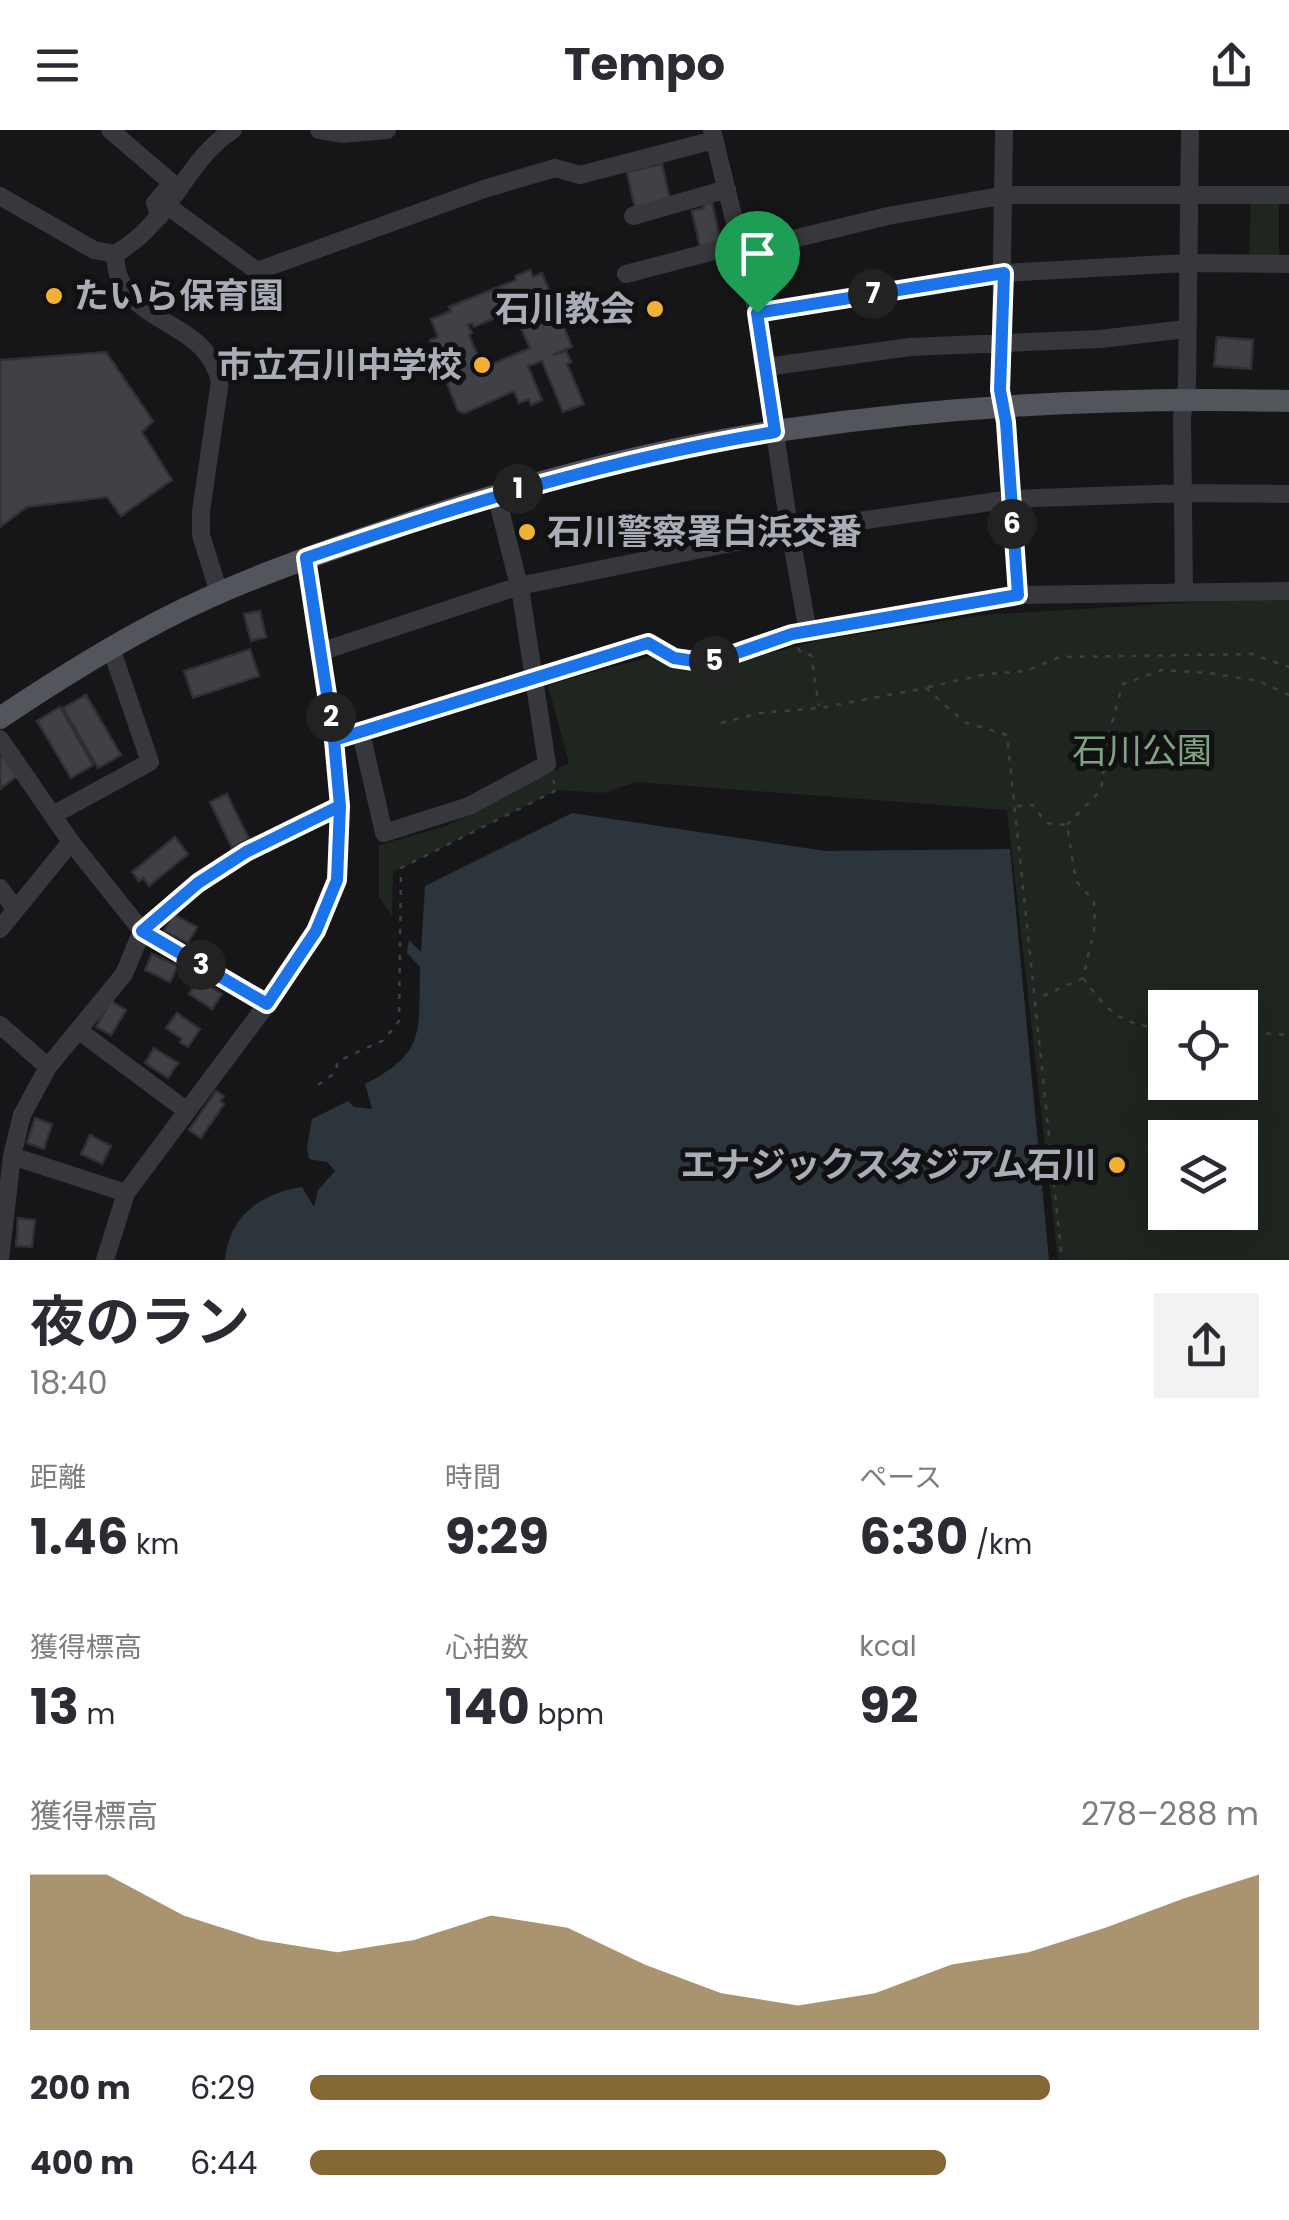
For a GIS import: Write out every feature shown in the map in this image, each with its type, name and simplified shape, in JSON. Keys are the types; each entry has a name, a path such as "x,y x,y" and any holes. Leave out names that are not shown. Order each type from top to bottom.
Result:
{"main road":[{"path":"0,718 111,648 219,593 306,558 496,494 664,453 775,432 1001,408 1185,400 1289,401"}],"street":[{"path":"110,130 172,183 156,204 257,272 537,173 555,168 580,175 713,135 757,313 802,637"},
{"path":"0,196 94,250 115,254 133,244 165,212 216,141 233,130"},
{"path":"319,130 342,134 387,130"},
{"path":"1004,130 1001,408 1006,422 1018,595"},
{"path":"1184,591 1182,417 1190,130"},
{"path":"633,216 726,189"},
{"path":"626,274 1005,194 1289,196"},
{"path":"115,254 119,277 140,306 202,345 215,361 220,382 201,535 219,593"},
{"path":"757,313 1004,273 1186,263 1289,264"},
{"path":"766,367 910,347 1100,339 1186,329"},
{"path":"323,651 519,586 790,531 1010,498 1183,492 1289,494"},
{"path":"360,732 384,833 469,806 548,764 519,586 496,494"},
{"path":"106,1260 126,1193 267,1004 316,931 337,880 340,806 334,740 306,558"},
{"path":"334,740 648,643 674,658 708,663 802,637 1018,595 1289,591"},
{"path":"53,815 150,762 111,648"},
{"path":"0,739 71,842 142,931 267,1004"},
{"path":"0,1260 12,1156 22,1115 48,1067 124,974 142,931 198,883 246,852 340,806"},
{"path":"0,928 71,842"},
{"path":"0,888 15,910"},
{"path":"0,1025 48,1067"},
{"path":"78,1030 187,1111"},
{"path":"12,1156 126,1193"}],"path":[{"path":"802,637 801,653 810,655 819,708"},
{"path":"721,723 760,713 819,708 987,674 1026,671 1060,658 1252,654 1289,666"},
{"path":"1066,825 1101,790 1109,733 1123,684 1162,670 1208,673 1260,681 1289,696"},
{"path":"926,688 964,722 1007,735 1062,1260"},
{"path":"318,1085 334,1073 338,1061 384,1040 399,1021 401,868 556,790 548,764"},
{"path":"1014,806 1033,805 1046,823 1066,825"},
{"path":"1066,825 1076,882 1094,901 1095,926 1082,978"},
{"path":"1034,1000 1082,978"},
{"path":"1082,978 1106,1009 1136,1026 1148,1027"},
{"path":"1258,1033 1289,1035"}],"green space":[{"path":"1279,198 1279,259 1249,259 1251,199"},
{"name":"石川公園","path":"1289,599 1289,1260 1058,1260 1007,810 636,782 603,793 557,790 393,872 392,916 379,897 379,845 446,826 569,763 548,685 656,655 711,668 821,640 982,615"}],"shaded area":[{"path":"572,813 825,851 1010,849 1049,1260 225,1260 233,1231 260,1201 302,1187 314,1207 318,1190 335,1171 327,1162 309,1159 312,1119 348,1101 354,1107 372,1109 365,1084 410,1050 418,1023 420,967 407,953 409,940 421,952 425,886"}],"building":[{"path":"662,164 670,200 635,208 627,172"},
{"path":"712,202 721,243 700,247 692,211"},
{"path":"530,270 533,277 542,273 572,347 553,355 566,351 571,362 567,364 584,404 563,412 542,361 528,366 542,400 531,405 529,399 519,403 514,391 465,413 458,411 430,340 438,337 431,319 451,311 449,307 516,280 515,276","holes":["513,310 530,348 483,368 468,325 472,323 474,327"]},
{"path":"1217,337 1253,340 1251,369 1214,366"},
{"path":"106,352 153,421 142,432 172,480 121,516 107,497 27,507 0,527 0,360"},
{"path":"260,611 266,637 251,641 244,614"},
{"path":"250,649 259,676 193,698 184,671"},
{"path":"86,695 121,755 98,768 63,708"},
{"path":"60,707 93,765 71,778 37,721"},
{"path":"4,756 19,775 0,789 0,758"},
{"path":"227,794 249,839 232,848 210,802"},
{"path":"175,837 188,854 149,886 143,878 139,881 132,872"},
{"path":"173,914 197,927 188,943 164,931"},
{"path":"152,954 178,966 170,982 145,970"},
{"path":"199,979 222,994 212,1009 189,994"},
{"path":"111,1001 126,1010 111,1035 96,1027"},
{"path":"177,1013 200,1029 188,1047 166,1028"},
{"path":"154,1048 178,1063 168,1078 145,1063"},
{"path":"216,1091 224,1096 220,1101 224,1104 201,1138 189,1130"},
{"path":"35,1118 52,1124 44,1149 27,1143"},
{"path":"90,1135 111,1146 102,1164 81,1154"},
{"path":"18,1218 35,1220 32,1247 16,1246"}],"place":[{"name":"たいら保育園","path":"54,296"},
{"name":"石川教会","path":"655,309"},
{"name":"市立石川中学校","path":"482,365"},
{"name":"石川警察署白浜交番","path":"527,532"},
{"name":"エナジックスタジアム石川","path":"1117,1165"}],"route":[{"path":"757,313 775,432 664,453 496,494 306,558 323,651 340,806 337,880 316,931 267,1004 142,931 198,883 246,852 340,806 334,740 648,643 674,658 708,663 792,634 1018,595 1006,422 1000,390 1004,273 757,313"}]}
